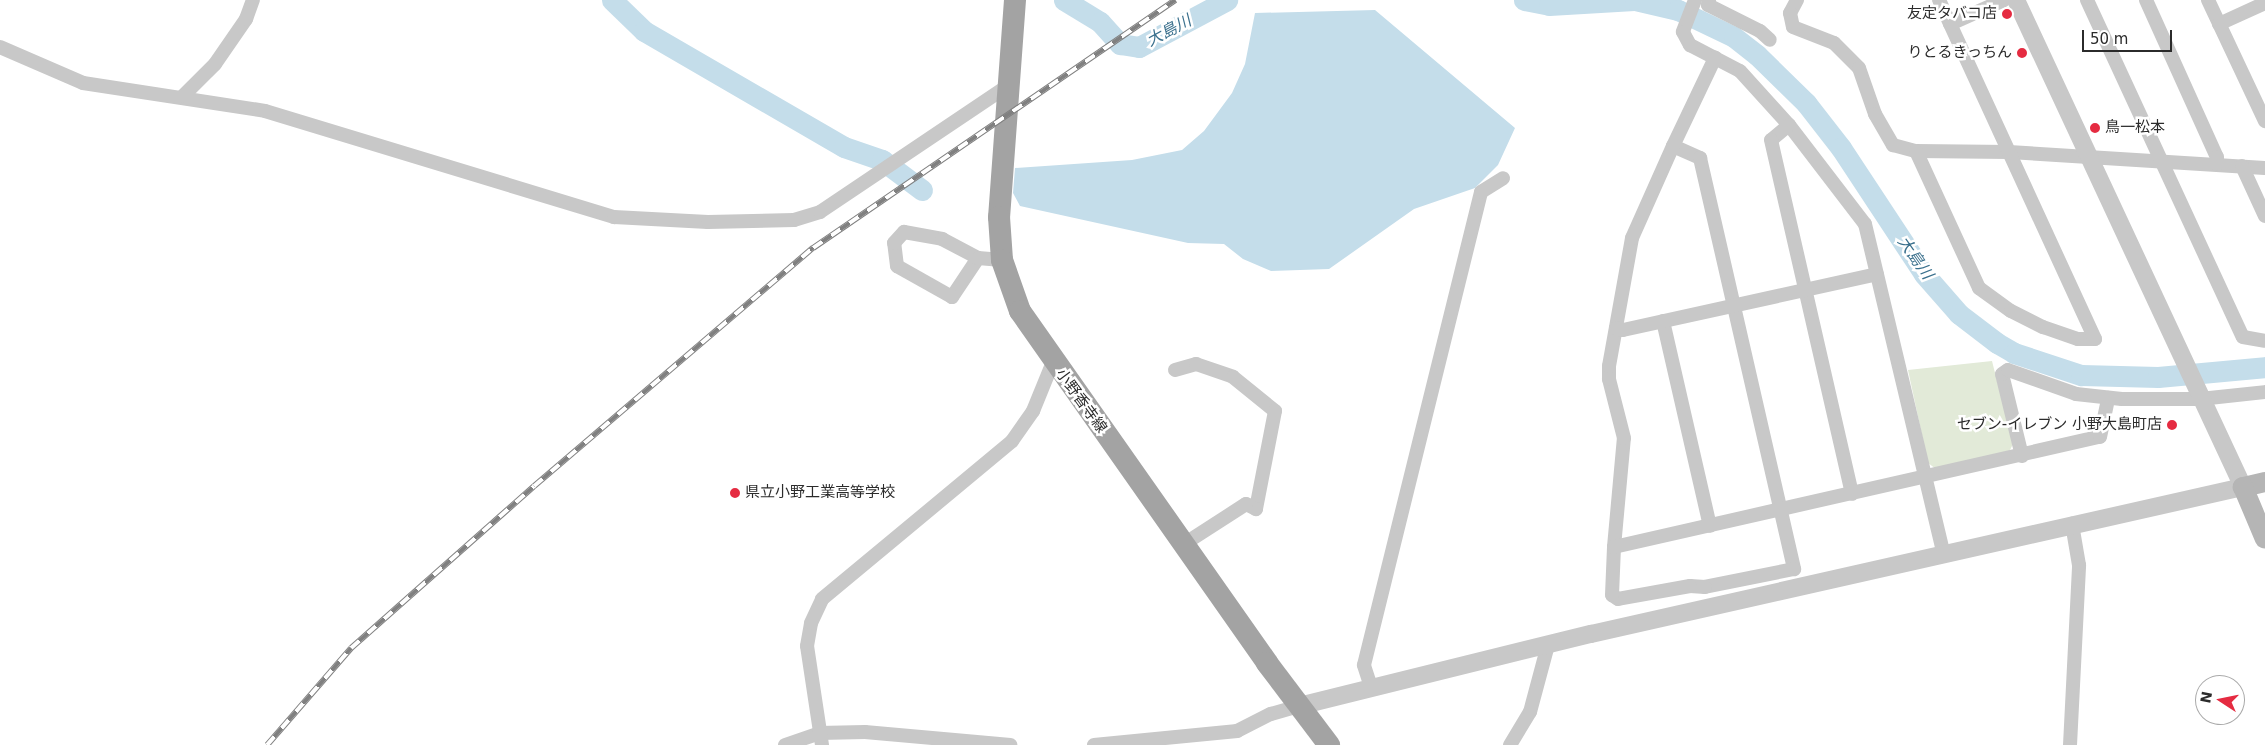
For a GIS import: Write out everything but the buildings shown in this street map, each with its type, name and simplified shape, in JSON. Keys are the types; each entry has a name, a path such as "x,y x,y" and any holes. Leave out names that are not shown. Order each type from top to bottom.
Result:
{"main road":[{"name":"小野香寺線","path":"1015,0 999,217 1002,260 1020,311 1053,362 1299,706 1329,745"},
{"path":"2265,482 2242,487 2265,539"}],"street":[{"path":"183,96 215,64 246,19 253,0"},
{"path":"1695,0 1683,32 1690,45 1740,71 1790,125 1865,224 1924,478 1944,555"},
{"path":"1709,0 1708,5 1760,31 1770,40"},
{"path":"1797,0 1790,13 1793,27 1834,44 1859,68 1875,114 1892,145 1916,152 2009,152 2265,168"},
{"path":"1916,152 1979,288 2011,311 2043,327 2078,339 2095,339 1939,0"},
{"path":"1950,24 2004,0"},
{"path":"1094,745 1237,731 1271,714 1372,688 2072,524 2242,487 2016,0"},
{"path":"2087,0 2244,337 2265,341"},
{"path":"2146,0 2217,157 2217,164"},
{"path":"2208,0 2265,121"},
{"path":"2219,24 2265,3"},
{"path":"0,47 83,83 144,94 183,96 265,111 614,217 708,222 794,220 820,212 881,174 1009,85"},
{"path":"1673,146 1700,158 1794,569 1705,587 1690,586 1618,599 1612,594 1614,547 1624,438 1609,380 1632,238 1673,146 1715,58"},
{"path":"1790,125 1771,140 1852,494"},
{"path":"2242,166 2265,216"},
{"path":"1372,688 1364,665 1481,192 1503,178"},
{"path":"978,258 952,297 897,266 894,243 904,232 932,237 978,258 1002,260"},
{"path":"1616,328 1623,330 1877,274"},
{"path":"1663,320 1710,526"},
{"path":"821,739 807,646 811,623 822,599 1012,441 1033,411 1053,362"},
{"path":"1175,370 1196,364 1233,377 1275,411 1256,509 1246,504 1184,544"},
{"path":"2022,456 2002,374 2008,370 2076,394 2108,398 2265,392"},
{"path":"1614,547 2100,437 2108,398"},
{"path":"2070,745 2079,566 2072,524"},
{"path":"1510,745 1530,712 1548,646"},
{"path":"785,745 865,732 1010,745"}],"green space":[{"path":"1992,361 2013,444 2009,452 1936,469 1928,463 1908,370"}],"water":[{"path":"1375,10 1515,128 1498,165 1475,188 1414,209 1329,269 1271,271 1243,259 1224,244 1188,243 1020,206 1013,193 1015,168 1132,160 1182,150 1204,131 1232,93 1245,64 1255,13"}],"waterway":[{"path":"612,0 644,31 844,147 882,160 922,190"},
{"name":"大島川","path":"1064,0 1100,22 1120,44 1139,47 1227,0"},
{"name":"大島川","path":"1524,0 1549,5 1634,0"},
{"name":"大島川","path":"1635,0 1678,10 1734,37 1757,55 1806,103 1841,148 1924,274 1959,314 1997,343 2014,353 2081,375 2158,377 2265,367"}],"railway":[{"path":"267,745 351,648 534,486 813,248 1175,0"}],"place":[{"name":"友定タバコ店","path":"2007,14"},
{"name":"りとるきっちん","path":"2022,53"},
{"name":"鳥一松本","path":"2095,128"},
{"name":"セブン-イレブン 小野大島町店","path":"2172,425"},
{"name":"県立小野工業高等学校","path":"735,493"}]}
